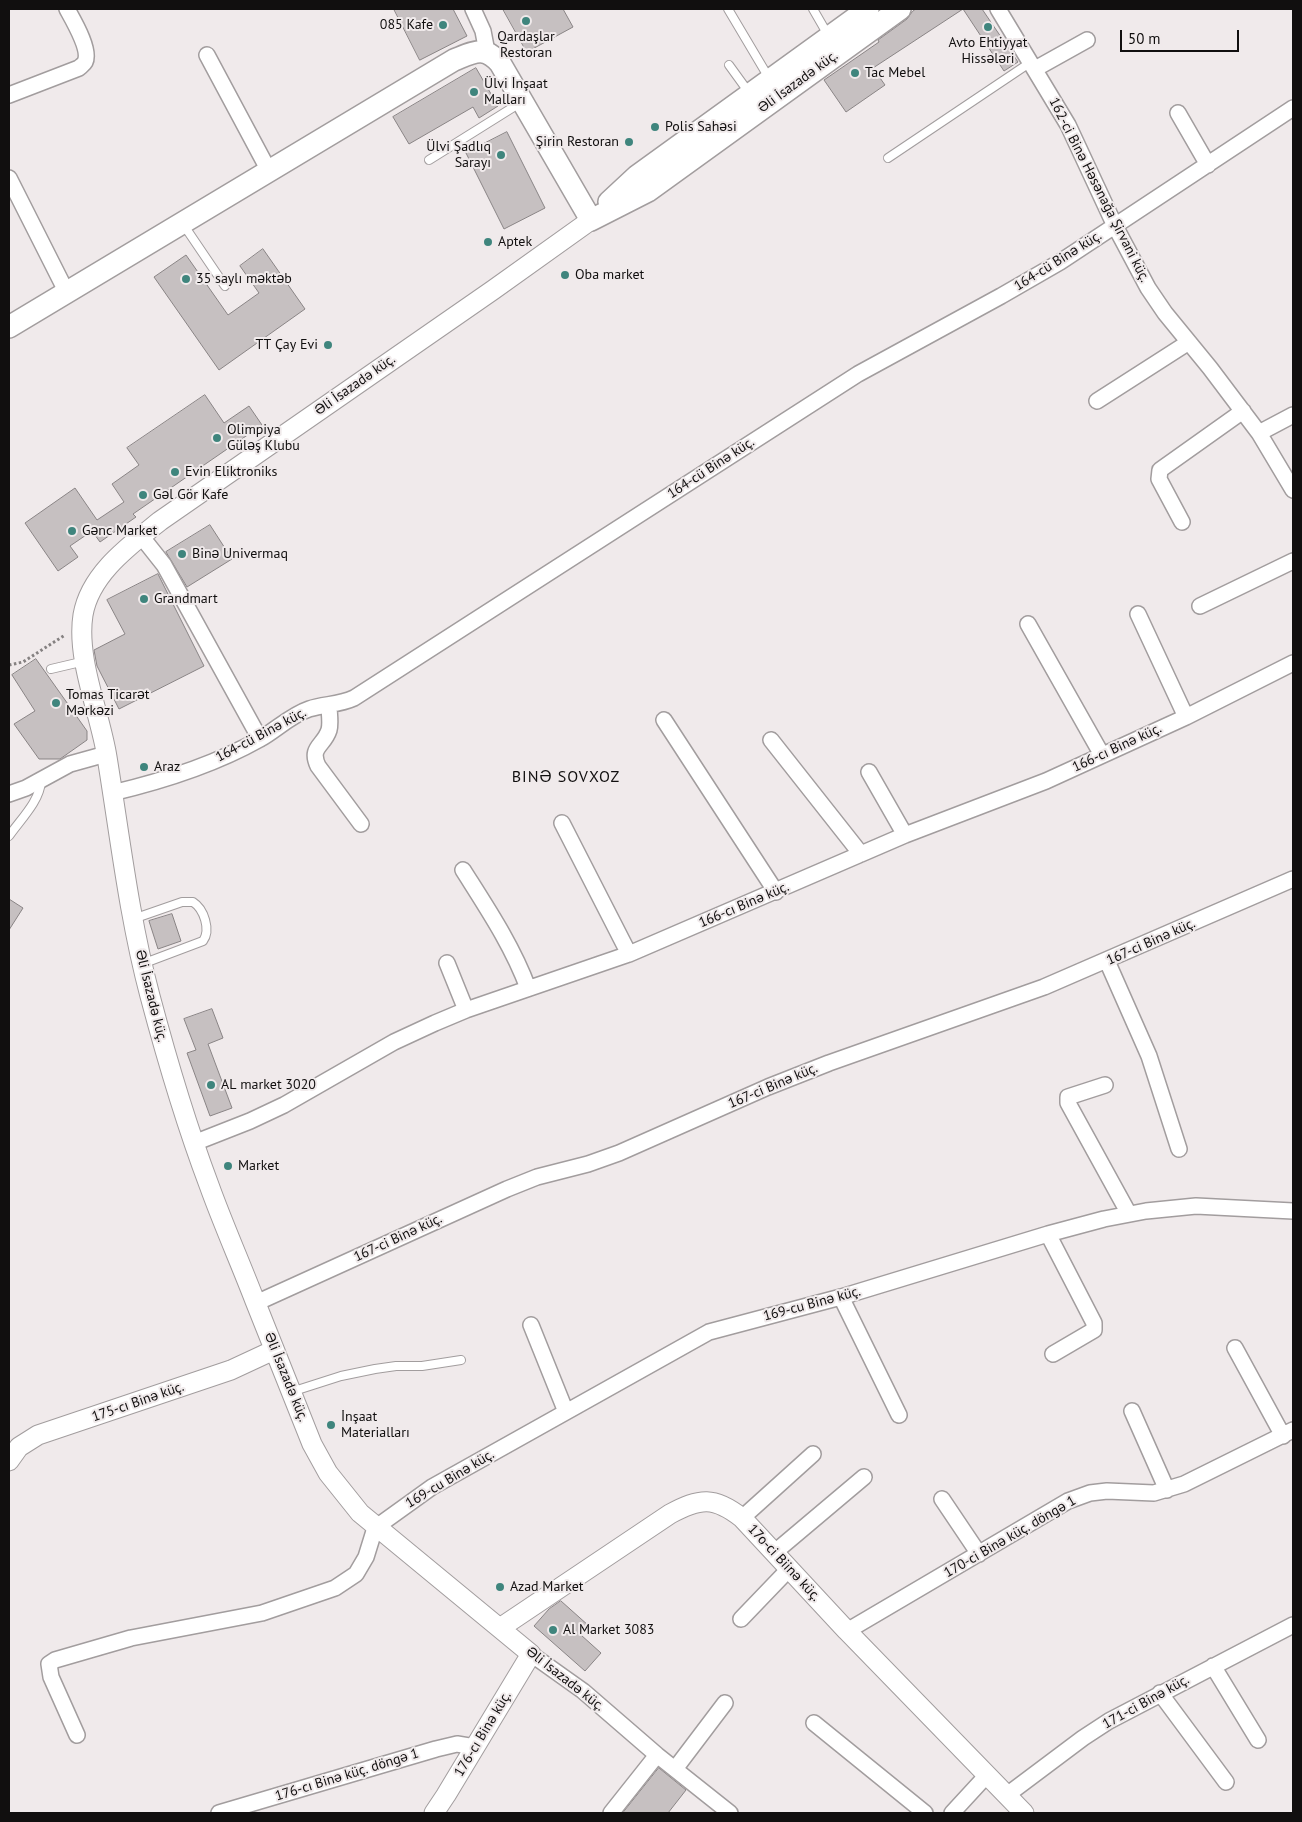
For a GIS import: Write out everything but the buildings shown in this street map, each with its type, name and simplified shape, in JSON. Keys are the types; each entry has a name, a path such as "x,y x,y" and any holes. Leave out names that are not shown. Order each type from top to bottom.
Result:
{"main road":[{"name":"Əli İsazadə küç.","path":"643,184 750,94 868,9"},
{"name":"Əli İsazadə küç.","path":"643,184 900,9"},
{"path":"9,327 454,60 478,52 487,52 493,55 500,63 591,220 643,184"}],"street":[{"path":"9,96 80,68 85,62 85,47 68,9"},
{"path":"473,9 484,32 487,52"},
{"name":"162-ci Binə Həsənağa Şirvani küç.","path":"998,9 1068,125 1115,226 1148,288 1165,313 1259,433 1293,490"},
{"path":"1033,65 1087,40"},
{"path":"207,55 269,171"},
{"name":"164-cü Binə küç.","path":"112,792 148,784 187,771 260,739 309,709 342,703 354,698 858,374 1009,292 1060,262 1293,108"},
{"path":"1178,113 1208,165"},
{"path":"9,178 67,293"},
{"name":"Əli İsazadə küç.","path":"591,220 181,506 122,552 96,582 88,598 82,624 83,649 106,754 132,919 142,964 172,1074 209,1185 312,1444 328,1473 360,1513 376,1528 531,1654 583,1691 657,1755 730,1813"},
{"path":"1097,401 1189,342"},
{"path":"1182,522 1159,479 1160,470 1243,411"},
{"path":"1259,433 1293,415"},
{"path":"142,536 164,565 260,739"},
{"path":"1200,606 1293,561"},
{"path":"1138,614 1186,717"},
{"path":"1028,624 1102,755"},
{"name":"166-cı Binə küç.","path":"194,1143 275,1109 394,1042 466,1010 629,954 905,835 1046,781 1186,717 1293,663"},
{"path":"329,706 328,732 315,751 314,758 361,824"},
{"path":"664,720 776,892"},
{"path":"771,740 861,854"},
{"path":"9,794 41,781 56,770 70,764 106,754"},
{"path":"869,772 905,835"},
{"path":"562,823 629,954"},
{"path":"462,870 504,935 519,962 528,988"},
{"name":"167-ci Binə küç.","path":"256,1303 537,1177 588,1164 619,1153 828,1063 1044,987 1293,879"},
{"path":"1108,960 1149,1056 1179,1149"},
{"path":"448,963 466,1010"},
{"path":"1104,1085 1068,1097 1068,1103 1129,1214"},
{"name":"169-cu Binə küç.","path":"376,1528 432,1487 709,1332 841,1297 1076,1225 1129,1214 1196,1206 1293,1211"},
{"path":"1048,1234 1094,1323 1094,1330 1053,1354"},
{"path":"841,1297 899,1415"},
{"path":"531,1324 566,1412"},
{"path":"1235,1348 1288,1433"},
{"name":"175-cı Binə küç.","path":"12,1450 38,1435 231,1370 274,1350"},
{"path":"1132,1411 1167,1490"},
{"name":"170-ci Binə küç. döngə 1","path":"847,1631 1068,1501 1090,1493 1107,1490 1154,1493 1167,1490 1184,1484 1288,1433"},
{"path":"742,1518 813,1454"},
{"path":"774,1552 864,1477"},
{"path":"942,1499 979,1554"},
{"name":"17o-ci Biinə küç.","path":"500,1628 670,1514 687,1505 701,1501 719,1503 742,1518 847,1631 1024,1813"},
{"path":"77,1735 51,1677 49,1664 56,1660 131,1638 262,1613 335,1588 356,1574 366,1557 376,1528"},
{"path":"742,1619 789,1569"},
{"name":"171-ci Binə küç.","path":"1007,1795 1083,1738 1109,1721 1213,1666 1291,1631"},
{"name":"176-cı Binə küç.","path":"434,1813 531,1654"},
{"path":"1213,1666 1258,1740"},
{"path":"1160,1693 1226,1782"},
{"path":"675,1769 725,1703"},
{"path":"814,1723 925,1813"},
{"name":"176-cı Binə küç. döngə 1","path":"220,1813 436,1749 457,1744 475,1747"},
{"path":"611,1813 657,1755"},
{"path":"952,1813 987,1775"}],"lane":[{"path":"728,9 770,80"},
{"path":"813,9 829,37"},
{"path":"729,65 750,94"},
{"path":"888,158 1033,65"},
{"path":"429,160 522,102"},
{"path":"183,224 225,286"},
{"path":"51,669 85,661"},
{"path":"9,836 37,797 41,781"},
{"path":"132,919 182,902 193,902 200,909 207,929 207,934 202,941 142,964"},
{"path":"291,1392 341,1376 376,1369 396,1366 422,1366 461,1360"}],"path":[{"path":"9,665 23,662 82,624"}],"place":[{"name":"Qardaşlar Restoran","path":"526,21"},
{"name":"085 Kafe","path":"443,25"},
{"name":"Avto Ehtiyyat Hissələri","path":"988,27"},
{"name":"Tac Mebel","path":"855,73"},
{"name":"Ülvi İnşaat Malları","path":"474,92"},
{"name":"Polis Sahəsi","path":"655,127"},
{"name":"Şirin Restoran","path":"629,142"},
{"name":"Ülvi Şadlıq Sarayı","path":"501,155"},
{"name":"Aptek","path":"488,242"},
{"name":"Oba market","path":"565,275"},
{"name":"35 saylı məktəb","path":"186,279"},
{"name":"TT Çay Evi","path":"328,345"},
{"name":"Olimpiya Güləş Klubu","path":"217,438"},
{"name":"Evin Eliktroniks","path":"175,472"},
{"name":"Gəl Gör Kafe","path":"143,495"},
{"name":"Gənc Market","path":"72,531"},
{"name":"Binə Univermaq","path":"182,554"},
{"name":"Grandmart","path":"144,599"},
{"name":"Tomas Ticarət Mərkəzi","path":"56,703"},
{"name":"Araz","path":"144,767"},
{"name":"AL market 3020","path":"211,1085"},
{"name":"Market","path":"228,1166"},
{"name":"İnşaat Materialları","path":"331,1425"},
{"name":"Azad Market","path":"500,1587"},
{"name":"Al Market 3083","path":"553,1630"}],"district":[{"name":"BINƏ SOVXOZ","path":"566,777"}]}
